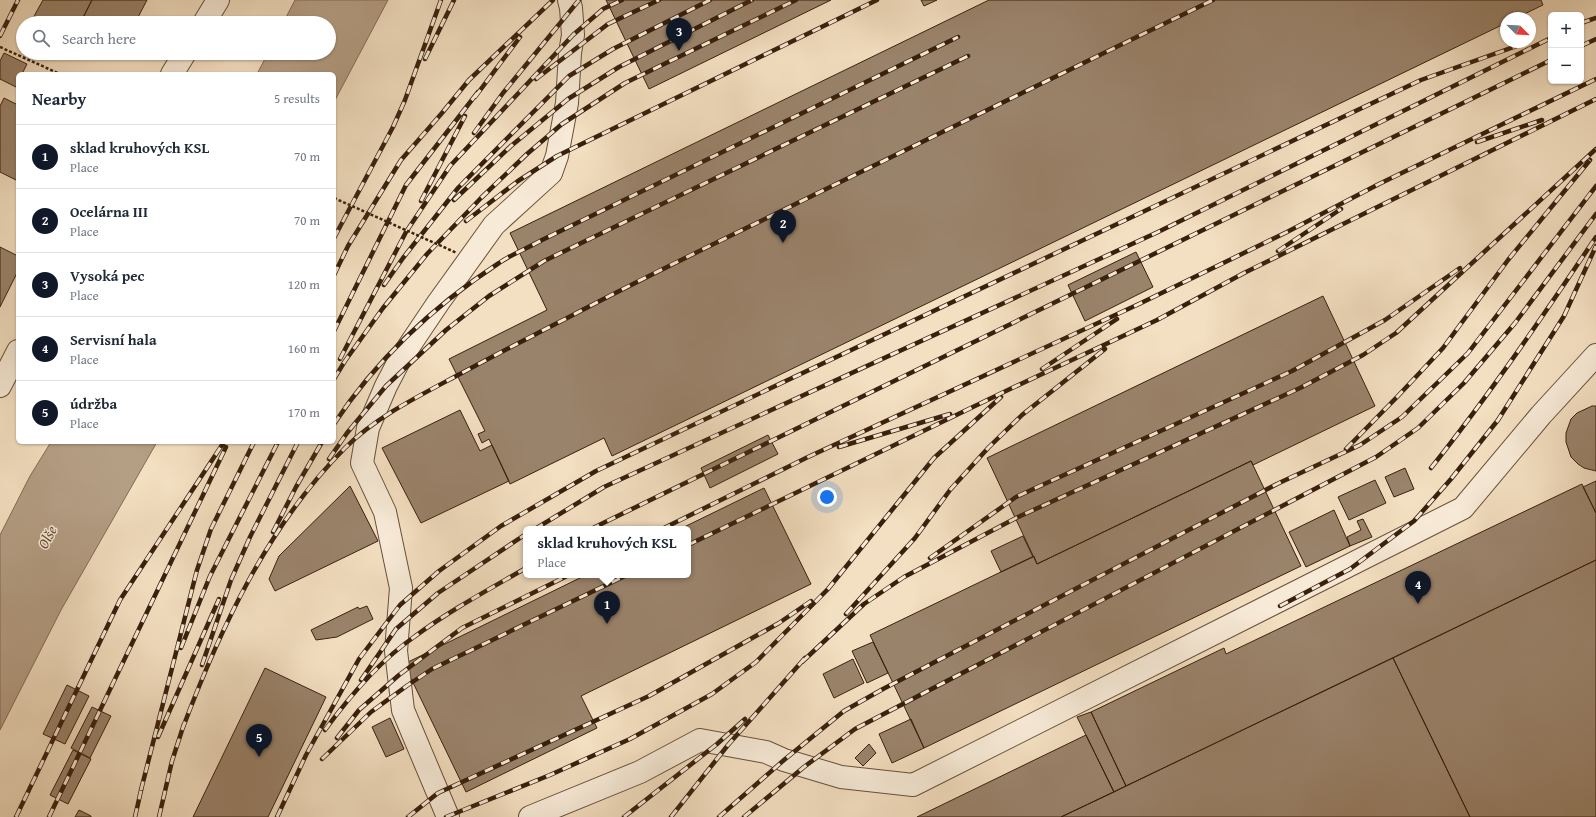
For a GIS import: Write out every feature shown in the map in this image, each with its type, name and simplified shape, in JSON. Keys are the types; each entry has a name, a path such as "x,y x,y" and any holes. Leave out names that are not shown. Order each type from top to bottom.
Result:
{"street":[{"path":"208,16 218,0"},
{"path":"448,817 403,710 396,651 401,588 385,512 362,464 368,428 386,386 399,361 438,303 494,225 551,173 557,156 567,103 570,54 573,35 569,0"},
{"path":"173,72 181,60"},
{"path":"0,386 16,355"},
{"path":"530,817 640,772 700,740 766,752 791,762 841,777 913,785 1463,508 1541,415 1596,355"}],"path":[{"path":"0,47 16,54"},
{"path":"29,60 56,72"},
{"path":"336,199 457,253"}],"water":[{"path":"295,0 388,0 336,98 336,72 258,72 264,60 336,60 336,16 287,16"},
{"name":"Olše","path":"50,444 156,444 61,610 0,730 0,535 30,476"}],"building":[{"path":"43,0 92,0 84,16 34,16"},
{"path":"92,0 147,0 139,16 84,16"},
{"path":"606,0 831,0 649,89"},
{"path":"921,0 937,0 924,6"},
{"path":"989,0 1541,0 1543,5 1528,12 1500,12 1500,26 612,456 604,438 510,484 489,439 482,443 478,434 485,431 449,359 547,310 510,233"},
{"path":"4,53 27,64 23,72 16,72 16,87 0,79 0,61"},
{"path":"4,98 16,104 16,180 0,172 0,106"},
{"path":"0,247 16,255 16,275 0,307"},
{"path":"1136,252 1153,287 1085,321 1068,285"},
{"path":"1323,296 1375,406 1253,465 1251,461 1037,564 987,458"},
{"path":"1592,406 1596,406 1596,471 1584,468 1578,464 1571,457 1566,442 1566,433 1571,419 1577,413"},
{"path":"460,410 480,451 492,445 509,481 421,523 382,448"},
{"path":"768,435 778,454 710,488 701,468"},
{"path":"1251,461 1301,566 924,748 870,635 1034,556 1037,564"},
{"path":"1405,468 1414,489 1394,497 1385,477"},
{"path":"1375,480 1386,503 1349,520 1338,497"},
{"path":"1596,481 1596,513 1583,487"},
{"path":"1582,484 1596,513 1596,560 1126,786 1091,712 1224,648 1226,654"},
{"path":"350,486 378,541 275,591 269,579 279,556"},
{"path":"764,488 811,584 581,696 597,728 466,792 404,664 580,578 691,578 691,526 686,526"},
{"path":"1334,510 1350,546 1306,567 1289,532"},
{"path":"1363,519 1372,537 1350,546 1347,537 1361,530 1357,521"},
{"path":"1023,536 1033,557 1001,572 991,551"},
{"path":"1596,560 1596,817 1470,817 1393,658"},
{"path":"367,606 373,619 337,637 316,640 311,630 358,607 359,609"},
{"path":"873,642 888,673 867,683 852,651"},
{"path":"1393,658 1470,817 1061,817 1126,786"},
{"path":"853,659 864,683 834,698 823,674"},
{"path":"265,668 326,697 268,817 193,817"},
{"path":"67,685 89,696 65,744 43,734"},
{"path":"92,707 111,716 90,758 71,748"},
{"path":"1091,712 1126,786 1114,792 1077,717"},
{"path":"390,718 404,749 386,757 372,727"},
{"path":"911,719 924,748 892,763 879,734"},
{"path":"1086,735 1114,792 1061,817 917,817"},
{"path":"869,744 876,753 863,766 855,758"},
{"path":"73,750 91,759 68,804 50,795"},
{"path":"79,810 91,816 91,817 75,817"}],"railway":[{"path":"0,36 18,0"},
{"path":"336,234 393,127 405,100 441,0"},
{"path":"425,59 454,0"},
{"path":"336,271 348,246 401,160 469,80 553,0"},
{"path":"474,133 503,93 579,0"},
{"path":"340,359 406,232 450,166 573,35 603,9 622,0"},
{"path":"536,79 608,24 659,0"},
{"path":"384,285 403,258 458,188 569,76 613,49 710,0"},
{"path":"454,200 511,146 568,99 619,67 752,0"},
{"path":"336,376 383,308 427,254 481,198 527,154 562,124 625,83 796,0"},
{"path":"466,221 518,181 557,156 877,0"},
{"path":"182,730 230,617 270,544 292,510 317,478 358,436 385,416 430,390 502,352 697,252 1213,0"},
{"path":"1584,22 1596,18"},
{"path":"475,97 520,37"},
{"path":"336,421 368,378 408,335 475,279 504,260 958,37"},
{"path":"540,526 604,487 1158,232 1548,39"},
{"path":"1584,45 1596,39"},
{"path":"277,817 306,755 359,659 400,605 439,571 501,526 596,471 1421,80 1511,48"},
{"path":"329,459 347,433 386,386 446,330 489,296 544,261 968,56"},
{"path":"597,526 1548,61"},
{"path":"668,526 808,457 1139,304 1287,232 1379,184 1596,79"},
{"path":"336,327 406,185 478,92"},
{"path":"691,544 1010,389 1157,320 1244,273 1596,99"},
{"path":"421,201 465,116"},
{"path":"1477,142 1542,120"},
{"path":"802,662 864,604 904,577 1016,518 1300,388 1363,355 1396,333 1596,149"},
{"path":"1346,449 1443,348 1508,260 1590,160"},
{"path":"719,817 784,760 844,711 883,689 1277,484 1360,445 1402,417 1468,353 1596,186"},
{"path":"1278,251 1341,209"},
{"path":"744,817 804,767 855,729 1376,457 1418,428 1464,383 1515,323 1596,214"},
{"path":"1431,468 1495,383 1596,237"},
{"path":"1280,606 1350,569 1414,521 1451,479 1498,420 1564,316 1596,246"},
{"path":"930,558 1016,497 1292,371 1385,320 1460,268"},
{"path":"1042,369 1117,319"},
{"path":"846,614 915,538 950,490 989,447 1022,415 1105,349"},
{"path":"446,817 550,775 630,739 712,694 756,662 828,589 934,458 1001,397"},
{"path":"839,447 950,414"},
{"path":"16,817 120,600 223,444"},
{"path":"141,790 197,570 211,529 253,444"},
{"path":"181,648 210,576 277,444"},
{"path":"202,665 231,580 250,537 297,444"},
{"path":"273,532 296,487 321,444"},
{"path":"49,817 226,447"},
{"path":"361,680 396,629 438,593 523,536"},
{"path":"325,730 366,680 402,646 427,627 523,570"},
{"path":"337,738 359,710 399,675 462,628 563,578"},
{"path":"322,759 371,712 432,669 621,578"},
{"path":"158,737 219,599"},
{"path":"408,817 438,793 649,696 779,623 811,601"},
{"path":"671,817 728,745 805,658"},
{"path":"624,817 717,744 745,719"},
{"path":"159,817 172,761 184,724"},
{"path":"135,817 142,786"}],"place":[{"name":"Vysoká pec","path":"679,51"},
{"name":"Ocelárna III","path":"783,243"},
{"name":"Servisní hala","path":"1418,604"},
{"name":"sklad kruhových KSL","path":"607,624"},
{"name":"údržba","path":"259,757"}]}
